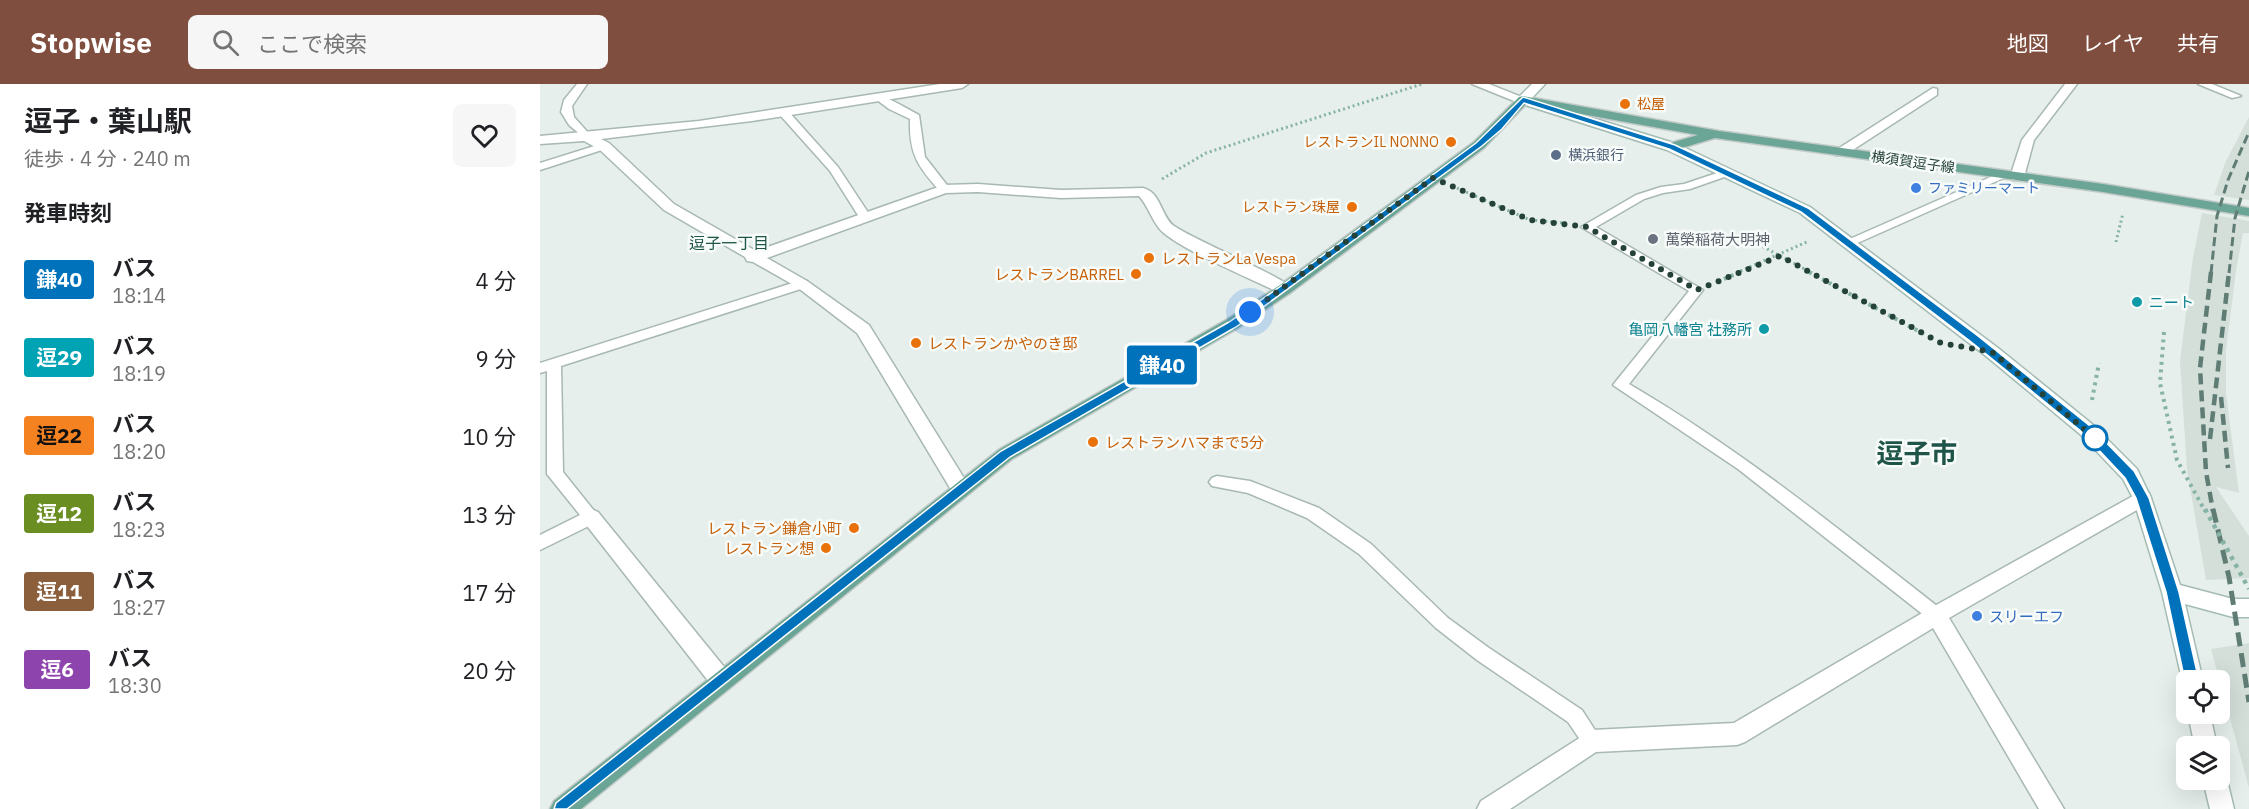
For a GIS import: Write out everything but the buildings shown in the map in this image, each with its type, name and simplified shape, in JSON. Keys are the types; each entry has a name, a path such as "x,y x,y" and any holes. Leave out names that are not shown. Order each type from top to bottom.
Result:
{"main road":[{"name":"横須賀逗子線","path":"1523,100 1719,135 2128,192 2249,212"},
{"path":"562,809 960,488 1006,454 1232,324 1285,289 1499,128 1523,100"},
{"path":"1672,147 1690,140 1719,135"}],"street":[{"path":"540,140 587,137 784,113 962,84"},
{"path":"1478,84 1672,147 1805,210 1849,242 2086,429 2130,474 2142,498 2172,592 2190,670"},
{"path":"1523,100 1539,84"},
{"path":"2018,177 2028,140 2071,84"},
{"path":"1840,152 1933,92"},
{"path":"587,137 604,146 669,207 752,258 801,284 863,328 960,488"},
{"path":"752,258 944,189 978,188 1060,194 1143,192 1155,206 1165,227 1200,248 1285,289"},
{"path":"1489,809 1592,741 1737,734 1936,615 2142,498"},
{"path":"591,517 721,680"},
{"path":"2172,592 2233,608 2249,608"},
{"path":"1936,615 2052,809"},
{"path":"2217,790 2222,809"}],"lane":[{"path":"582,84 568,99 565,108 567,117 587,137"},
{"path":"2203,84 2236,96"},
{"path":"881,98 893,107 915,117 914,145 922,164 944,189"},
{"path":"784,113 834,169 865,217"},
{"path":"540,167 604,146"},
{"path":"1587,227 1640,197 1686,187 1726,173"},
{"path":"1849,242 2002,175"},
{"path":"1587,227 1697,290 1620,385 1674,415 1765,481 1936,615"},
{"path":"540,543 591,517 555,474 547,366 801,284"},
{"path":"1217,482 1250,487 1322,519 1365,549 1450,629 1575,716 1592,741"}],"path":[{"path":"1143,192 1206,153 1422,84"},
{"path":"1433,178 1530,220 1587,227"},
{"path":"2116,242 2128,192"},
{"path":"1745,237 1931,338"},
{"path":"1697,290 1780,256"},
{"path":"2164,332 2160,383 2176,460 2249,589"},
{"path":"2086,429 2099,363"}],"shaded area":[{"path":"2249,117 2249,200 2214,195 2226,161"},
{"path":"2202,213 2249,221 2249,233 2243,233 2236,271 2226,350 2226,394 2239,493 2216,487 2249,536 2249,578 2206,580 2187,470 2180,361 2193,257"},
{"path":"2249,643 2249,788 2230,718 2230,670 2217,670 2211,649"}],"railway":[{"path":"2211,273 2217,216 2228,180 2249,132"},
{"path":"2229,273 2235,218 2249,171"},
{"path":"2211,272 2200,368 2206,472 2213,511"},
{"path":"2210,439 2229,272"},
{"path":"2221,397 2228,468"},
{"path":"2213,509 2229,577 2249,702"}],"bus line":[{"name":"鎌40","path":"562,809 960,488 1006,454 1232,324 1285,289 1479,144 1499,128 1523,100 1672,147 1805,210 1974,338 2086,429 2130,474 2142,498 2172,592 2190,670"}],"place":[{"name":"松屋","path":"1625,104"},
{"name":"レストランIL NONNO","path":"1451,142"},
{"name":"横浜銀行","path":"1556,155"},
{"name":"ファミリーマート","path":"1916,188"},
{"name":"レストラン珠屋","path":"1352,207"},
{"name":"萬榮稲荷大明神","path":"1653,239"},
{"name":"レストランLa Vespa","path":"1149,258"},
{"name":"レストランBARREL","path":"1136,274"},
{"name":"ニート","path":"2137,302"},
{"name":"亀岡八幡宮 社務所","path":"1764,329"},
{"name":"レストランかやのき邸","path":"916,343"},
{"name":"レストランハマまで5分","path":"1093,442"},
{"name":"レストラン鎌倉小町","path":"854,528"},
{"name":"レストラン想","path":"826,548"},
{"name":"スリーエフ","path":"1977,616"}],"district":[{"name":"逗子一丁目","path":"729,243"},
{"name":"逗子市","path":"1917,452"}],"route":[{"path":"1250,312 1285,289 1433,178 1530,220 1587,227 1697,290 1780,256 1941,343 1992,352 2095,438"}]}
